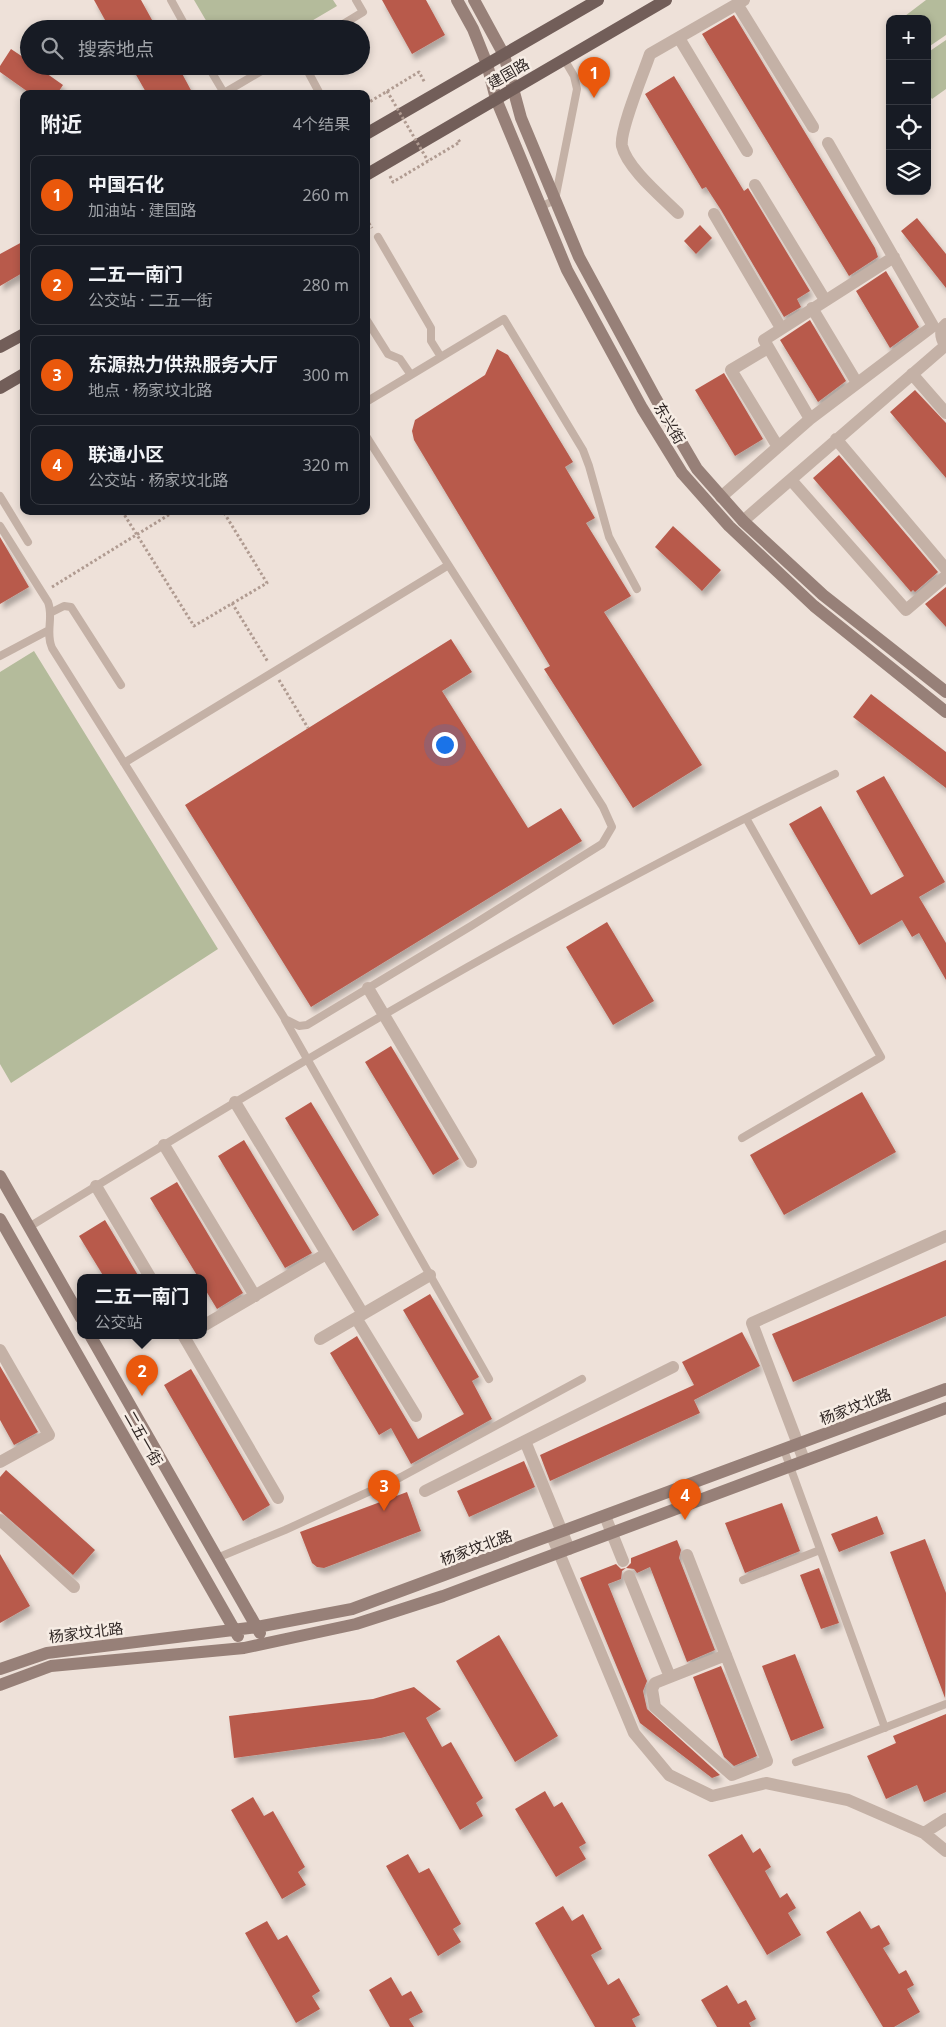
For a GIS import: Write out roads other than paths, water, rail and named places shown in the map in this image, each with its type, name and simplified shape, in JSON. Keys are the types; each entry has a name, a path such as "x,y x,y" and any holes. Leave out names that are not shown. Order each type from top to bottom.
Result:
{"main road":[{"name":"东兴街","path":"457,0 473,30 487,64 496,99 567,270 642,408 682,473 728,526 814,606 946,712"},
{"name":"东兴街","path":"474,0 504,55 521,118 579,257 656,400 697,469 743,521 823,595 946,692"},
{"name":"建国路","path":"370,132 598,0"},
{"name":"建国路","path":"370,173 666,0"},
{"path":"0,347 20,336"},
{"path":"0,388 20,376"},
{"path":"0,1176 77,1311"},
{"name":"二五一街","path":"0,1219 244,1648"},
{"path":"10,1237 29,1227"},
{"name":"二五一街","path":"92,1339 266,1644"},
{"name":"杨家坟北路","path":"0,1669 48,1653 257,1627 352,1609 946,1389"},
{"name":"杨家坟北路","path":"0,1685 51,1666 244,1648 356,1624 443,1596 946,1408"}],"street":[{"path":"678,213 630,161 621,144 624,128 650,54 741,2 813,127"},
{"path":"679,38 747,151"},
{"path":"721,497 810,420 933,326 828,143"},
{"path":"755,185 825,300"},
{"path":"714,214 781,328"},
{"path":"810,420 764,340 894,257"},
{"path":"812,308 857,383"},
{"path":"743,521 945,347 940,338 946,324"},
{"path":"768,348 731,370 778,448"},
{"path":"912,374 946,413"},
{"path":"836,439 946,569"},
{"path":"791,480 906,610 946,576"},
{"path":"368,988 471,1162"},
{"path":"235,1102 326,1254 416,1416"},
{"path":"164,1145 255,1296"},
{"path":"96,1186 148,1274"},
{"path":"804,1460 752,1323 946,1236"},
{"path":"207,1324 326,1254"},
{"path":"320,1339 430,1275"},
{"path":"187,1339 278,1498"},
{"path":"0,1350 50,1435 0,1462"},
{"path":"425,1491 673,1367"},
{"path":"525,1441 557,1534 634,1733 669,1775 712,1796 739,1792 766,1783 848,1800 924,1833 946,1851"},
{"path":"605,1516 623,1561"},
{"path":"0,1520 74,1587"},
{"path":"687,1555 726,1655 767,1761 732,1775 656,1708 652,1689 655,1683 726,1655"},
{"path":"629,1576 670,1677"},
{"path":"924,1833 946,1819"}],"lane":[{"path":"170,0 182,20"},
{"path":"349,20 363,12 356,0"},
{"path":"540,207 555,200 577,89 574,76 564,59"},
{"path":"213,75 222,90"},
{"path":"229,90 255,75"},
{"path":"309,75 318,90"},
{"path":"378,237 431,328 431,342 441,357"},
{"path":"370,400 504,319 583,450 609,537 637,588"},
{"path":"370,325 388,354 400,359 411,375"},
{"path":"285,1019 299,1026 306,1024 368,988 602,844 612,827 603,807 447,566 370,442"},
{"path":"0,496 28,542"},
{"path":"0,526 52,612 48,639 52,648 285,1019 488,1379"},
{"path":"124,763 447,566"},
{"path":"52,612 64,606 71,607 122,685"},
{"path":"0,656 49,630"},
{"path":"29,1227 307,1058 621,882 835,774"},
{"path":"742,1138 881,1057 746,818"},
{"path":"217,1558 285,1530 401,1477 582,1379"},
{"path":"784,1450 885,1728"},
{"path":"743,1580 820,1550"},
{"path":"796,1762 946,1704"}],"place":[{"name":"中国石化","path":"594,98"},
{"name":"二五一南门","path":"142,1396"},
{"name":"东源热力供热服务大厅","path":"384,1511"},
{"name":"联通小区","path":"685,1520"}]}
